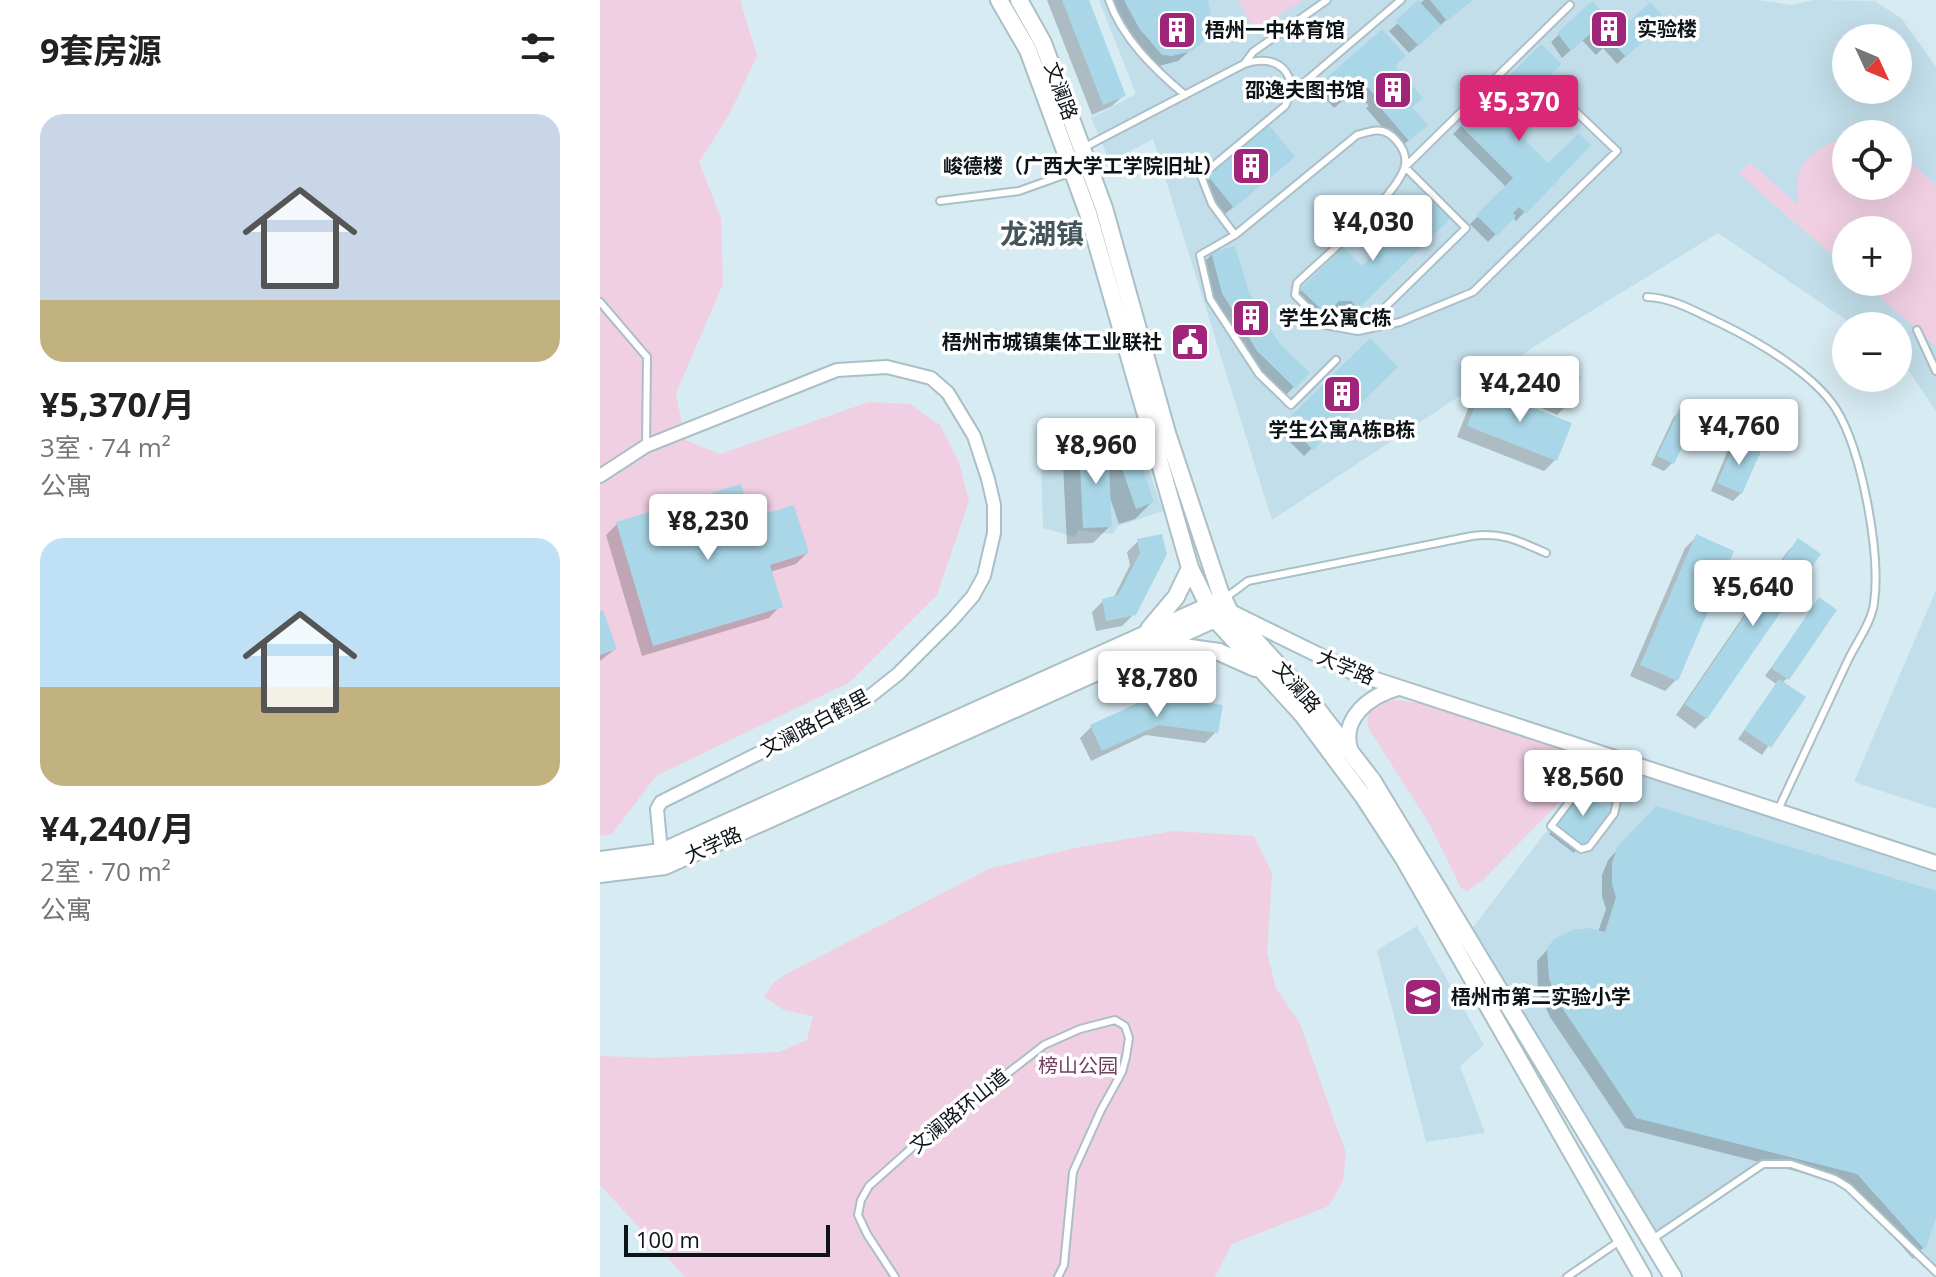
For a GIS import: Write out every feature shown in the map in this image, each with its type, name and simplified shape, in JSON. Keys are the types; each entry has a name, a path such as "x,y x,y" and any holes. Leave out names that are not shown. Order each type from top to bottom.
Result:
{"main road":[{"name":"文澜路","path":"999,0 1028,50 1088,213 1190,568 1264,673 1302,714 1354,784 1404,859 1643,1277"},
{"name":"文澜路","path":"1019,0 1043,43 1104,208 1167,433 1209,563 1219,609 1314,705 1372,780 1673,1277"},
{"path":"1143,635 1176,597 1190,568"},
{"name":"大学路","path":"600,860 661,852 1143,635 1219,609"},
{"name":"大学路","path":"600,874 665,866 1161,644 1219,609"},
{"path":"1161,644 1219,652 1264,673"}],"street":[{"name":"文澜路白鹤里","path":"600,476 646,446 837,370 887,367 910,370 931,378 948,393 962,413 982,455 994,505 994,533 984,576 973,596 952,620 898,674 864,701 661,802 657,809 661,852"},
{"name":"大学路","path":"1219,609 1355,673 1936,863"},
{"path":"1351,753 1347,735 1354,717 1373,698 1398,688"}],"lane":[{"path":"1109,0 1116,22 1160,74 1185,95"},
{"path":"1244,64 1253,52 1327,0"},
{"path":"1235,235 1212,204 1201,176 1285,106 1292,93 1401,0"},
{"path":"1570,5 1405,167 1392,191 1297,283 1295,295 1325,325 1363,330 1400,322 1473,292 1617,151 1573,109"},
{"path":"1082,149 1257,59 1271,61 1284,70 1292,84 1292,93"},
{"path":"1336,360 1291,405 1259,374 1210,299 1200,255 1235,235 1357,135 1376,129 1390,134 1404,152 1405,167 1466,228 1363,330"},
{"path":"940,201 1019,191 1072,172"},
{"path":"1647,297 1677,303 1726,326 1793,367 1818,388 1836,409 1851,440 1875,558 1874,606 1777,812"},
{"path":"600,302 647,357 646,446"},
{"path":"1917,330 1936,371"},
{"path":"1219,609 1248,581 1482,534 1502,535 1546,553"},
{"path":"1601,754 1591,773 1551,826 1581,849 1589,847 1614,814 1626,763"},
{"name":"文澜路环山道","path":"895,1277 858,1215 861,1200 869,1186 915,1145 1044,1045 1080,1029 1115,1020 1125,1026 1129,1038 1126,1057 1122,1072 1073,1172 1064,1265 1058,1277"},
{"path":"1651,1240 1763,1164 1791,1164 1835,1179 1848,1187 1936,1272"},
{"path":"1567,1277 1621,1240"}],"shaded area":[{"path":"1099,0 1758,0 1792,5 1813,0 1875,1 1906,24 1832,24 1832,104 1912,104 1912,33 1936,67 1936,411 1912,376 1912,312 1834,312 1718,233 1546,339 1272,520 1153,139 1110,162 1091,118 1136,94"},
{"path":"1133,425 1163,511 1118,526 1113,534 1078,530 1075,537 1043,528 1041,459 1067,461 1069,442"},
{"path":"1936,590 1936,809 1854,782"},
{"path":"1601,754 1936,863 1936,1272 1848,1187 1790,1164 1763,1164 1651,1240 1467,935 1591,773"},
{"name":"梧州市第二实验小学","path":"1417,926 1484,1045 1460,1066 1485,1133 1426,1142 1377,950"}],"green space":[{"path":"600,0 740,0 757,56 729,115 699,162 721,218 723,284 676,393 685,440 720,454 869,402 910,404 940,425 959,462 969,501 937,595 850,682 656,776 612,834 600,836"},
{"path":"1238,0 1304,0 1254,29"},
{"path":"1832,143 1832,200 1912,200 1912,164 1936,185 1936,346 1912,325 1912,312 1897,312 1879,296 1912,296 1912,216 1832,216 1832,255 1739,174 1749,162 1798,205 1797,181 1800,171 1814,153"},
{"path":"1395,700 1426,704 1582,752 1590,759 1590,767 1586,775 1483,880 1467,891 1461,888 1430,825 1369,729 1368,716 1373,708"},
{"name":"榜山公园","path":"1173,831 1254,836 1272,873 1267,953 1276,988 1300,1024 1346,1153 1343,1181 1329,1206 1232,1244 1215,1277 685,1277 600,1185 600,1056 656,1058 779,1052 807,1040 813,1016 784,1010 764,997 774,982 788,973 991,868 1080,847"}],"building":[{"path":"1062,0 1089,0 1126,96 1103,105"},
{"name":"梧州一中体育馆","path":"1124,0 1208,0 1214,32 1192,51 1162,55 1139,28"},
{"path":"1418,0 1441,25 1419,46 1395,21"},
{"path":"1430,0 1473,0 1447,21"},
{"name":"实验楼","path":"1592,1 1615,26 1625,25 1650,2 1667,20 1626,57 1612,42 1605,48 1591,33 1571,51 1557,33"},
{"name":"邵逸夫图书馆","path":"1382,29 1406,56 1395,66 1423,98 1412,107 1428,125 1409,141 1373,99 1376,97 1364,83 1343,102 1324,80"},
{"path":"1541,44 1562,64 1505,120 1548,163 1579,133 1591,145 1526,214 1519,207 1513,213 1516,216 1497,236 1476,215 1513,178 1460,125"},
{"name":"峻德楼（广西大学工学院旧址）","path":"1269,125 1295,157 1234,208 1208,176"},
{"path":"1431,198 1451,218 1358,309 1351,301 1339,301 1326,314 1300,289 1343,247 1362,266"},
{"name":"学生公寓C栋","path":"1235,246 1249,292 1279,343 1310,373 1295,388 1257,351 1222,293 1211,252"},
{"name":"学生公寓A栋B栋","path":"1370,338 1398,367 1313,450 1286,421"},
{"path":"1541,359 1581,377 1567,408 1527,390"},
{"path":"1482,388 1572,423 1557,461 1467,426"},
{"path":"1680,408 1697,416 1674,464 1657,456"},
{"path":"1130,430 1154,502 1136,509 1111,437"},
{"path":"1736,440 1761,451 1742,494 1717,483"},
{"path":"1108,445 1112,527 1083,528 1079,446"},
{"path":"741,484 751,518 794,505 809,553 770,565 783,607 653,646 616,522"},
{"path":"1162,534 1167,554 1136,615 1106,621 1102,599 1118,595 1140,553 1137,539"},
{"path":"1696,534 1734,551 1678,681 1640,665"},
{"path":"1798,538 1821,554 1707,719 1685,704"},
{"path":"1819,597 1837,610 1789,680 1771,668"},
{"path":"603,610 617,649 600,655 600,611"},
{"path":"1779,679 1806,697 1771,748 1744,730"},
{"path":"1155,695 1223,705 1218,733 1159,725 1102,751 1090,725"},
{"path":"1582,790 1610,812 1583,846 1556,825"},
{"path":"1656,806 1936,891 1936,1218 1925,1250 1857,1174 1636,1118 1561,1006 1549,979 1547,948 1554,939 1572,930 1588,928 1605,932 1616,897 1612,884 1612,863 1618,846"}],"place":[{"name":"实验楼","path":"1609,29"},
{"name":"梧州一中体育馆","path":"1177,30"},
{"name":"邵逸夫图书馆","path":"1393,90"},
{"name":"峻德楼（广西大学工学院旧址）","path":"1251,166"},
{"name":"学生公寓C栋","path":"1251,318"},
{"name":"梧州市城镇集体工业联社","path":"1190,342"},
{"name":"学生公寓A栋B栋","path":"1342,394"},
{"name":"梧州市第二实验小学","path":"1423,997"}],"district":[{"name":"龙湖镇","path":"1042,234"}]}
